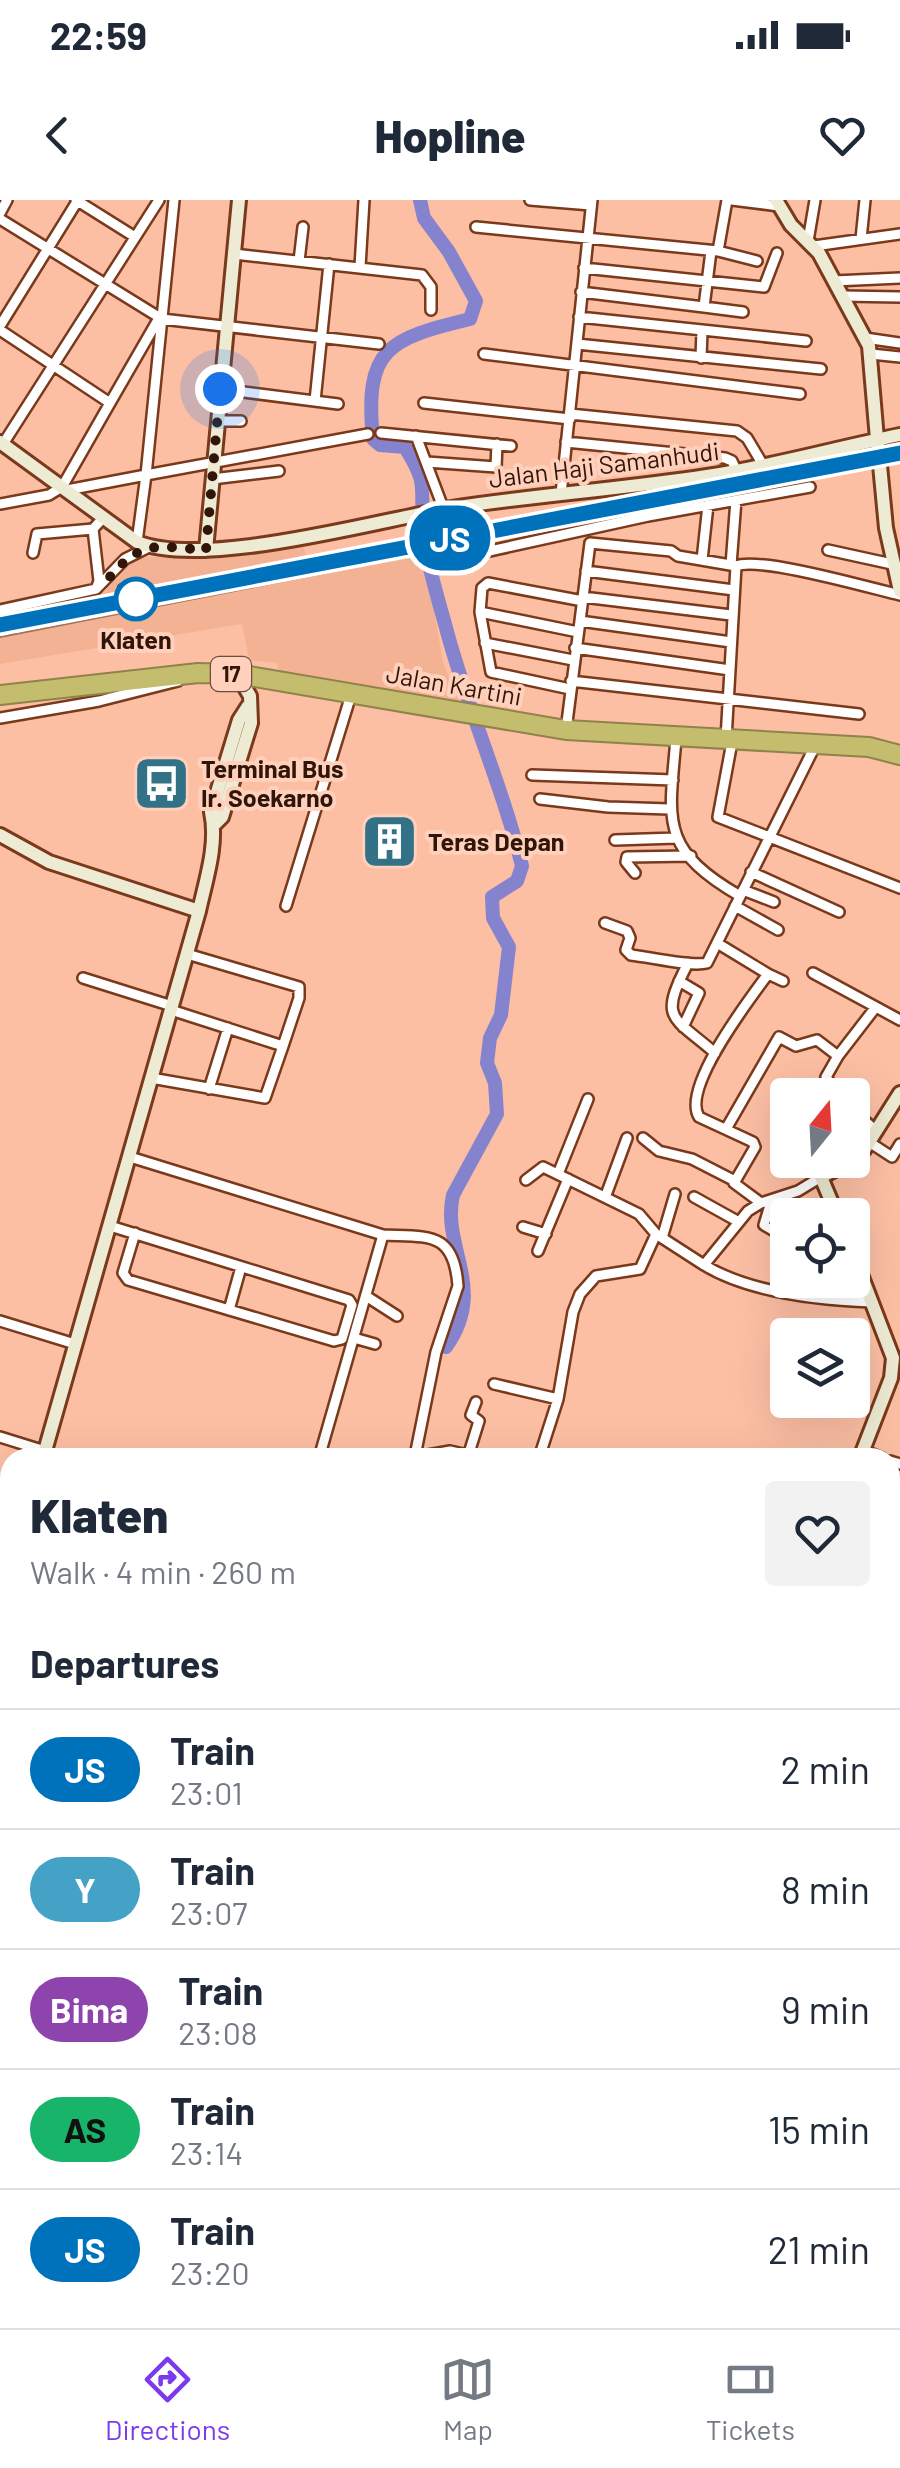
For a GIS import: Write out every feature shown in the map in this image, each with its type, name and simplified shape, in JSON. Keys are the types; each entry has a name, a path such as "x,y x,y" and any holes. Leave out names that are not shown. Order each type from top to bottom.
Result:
{"highway":[{"name":"Jalan Kartini","path":"0,695 198,673 236,674 566,730 875,748 900,755"}],"main road":[{"path":"206,550 239,200"},
{"path":"768,204 811,244 871,354 878,442 900,593"},
{"name":"Jalan Haji Samanhudi","path":"143,544 206,550 250,546 444,510 736,470 900,437"},
{"path":"2,443 64,488 98,524 143,544"},
{"path":"236,674 249,701"},
{"path":"46,1448 199,911 211,856 211,812 245,722 249,701 272,679"},
{"path":"0,835 49,862 199,911"},
{"path":"870,1141 899,1097"},
{"path":"822,1178 831,1198"},
{"path":"863,1448 893,1369 890,1347 870,1297"}],"street":[{"path":"7,200 0,216 160,319 380,344"},
{"path":"110,403 0,328 77,200 135,237"},
{"path":"2,443 158,200"},
{"path":"143,544 160,319 174,200"},
{"path":"360,268 364,200"},
{"path":"530,200 592,202 561,494"},
{"path":"704,307 714,251 730,200 768,204"},
{"path":"815,200 811,244 900,234"},
{"path":"862,238 865,200"},
{"path":"300,260 303,227"},
{"path":"476,227 714,251 757,261"},
{"path":"584,268 764,287 777,253"},
{"path":"234,254 422,276 431,287 431,310"},
{"path":"315,401 329,264"},
{"path":"834,280 900,278"},
{"path":"581,292 743,312"},
{"path":"842,296 900,298"},
{"path":"579,317 806,342"},
{"path":"64,488 160,319"},
{"path":"696,379 702,331"},
{"path":"865,338 900,344"},
{"path":"577,344 821,369"},
{"path":"484,354 800,394"},
{"path":"871,354 900,357"},
{"path":"220,389 338,404"},
{"path":"424,403 737,430 747,438 763,465"},
{"path":"217,421 241,421"},
{"path":"381,433 512,446"},
{"path":"0,504 49,495 64,488 368,434"},
{"path":"416,436 444,510"},
{"path":"566,442 725,458 732,461 736,470"},
{"path":"428,462 496,468 497,444"},
{"path":"212,479 279,471"},
{"path":"458,558 810,487"},
{"path":"736,500 729,741 717,816 900,888"},
{"path":"702,560 708,505"},
{"path":"0,610 96,589 98,524 37,534 33,553"},
{"path":"566,730 592,528"},
{"path":"122,533 125,559"},
{"path":"590,542 783,569 900,593"},
{"name":"Jalan Haji Samanhudi","path":"96,589 143,544"},
{"path":"828,550 896,571"},
{"path":"586,570 734,590"},
{"path":"731,615 583,599 488,583 482,588 480,612 493,673 570,685 858,714"},
{"path":"480,612 579,627 731,642"},
{"path":"485,643 574,660"},
{"path":"575,648 730,670"},
{"path":"0,718 132,694 198,673"},
{"path":"286,906 352,692"},
{"path":"676,738 669,808 676,838 778,930"},
{"path":"605,924 630,934 627,954 706,962 816,746"},
{"path":"532,774 672,780"},
{"path":"540,798 608,807 669,808"},
{"path":"615,840 676,838"},
{"path":"635,873 626,862 627,857 692,856"},
{"path":"751,872 839,912"},
{"path":"740,897 774,902"},
{"path":"716,944 783,981"},
{"path":"152,1078 265,1098 301,991 298,986 187,954"},
{"path":"688,963 670,1006 673,1017 714,1053"},
{"path":"766,1202 734,1185 755,1145 699,1117 694,1099 714,1053 768,974"},
{"path":"820,977 900,1020"},
{"path":"83,978 283,1046"},
{"path":"679,981 698,992 683,1027"},
{"path":"826,1078 875,1008"},
{"path":"209,1089 228,1028"},
{"path":"726,1129 778,1037 794,1045 818,1040 838,1056"},
{"path":"538,1251 588,1099"},
{"path":"870,1133 892,1156 900,1144"},
{"path":"606,1195 627,1138"},
{"path":"643,1138 658,1150 692,1160 735,1181"},
{"path":"130,1157 383,1235 437,1238 447,1246 458,1286 436,1352 415,1448"},
{"path":"526,1180 543,1167 606,1195 639,1214 659,1236 742,1282 812,1296 872,1302"},
{"path":"704,1264 739,1222 766,1202 822,1178"},
{"path":"542,1448 558,1399 573,1312 580,1294 602,1274 640,1268 659,1236 675,1194"},
{"path":"694,1197 739,1222"},
{"path":"766,1202 764,1226 770,1229"},
{"path":"110,1226 349,1300 351,1308 342,1339 338,1342 124,1278 135,1234"},
{"path":"523,1226 546,1234"},
{"path":"322,1448 383,1235"},
{"path":"229,1310 241,1267"},
{"path":"366,1296 398,1316"},
{"path":"0,1321 76,1344"},
{"path":"354,1338 375,1344"},
{"path":"494,1384 558,1399"},
{"path":"467,1448 479,1422 471,1415 476,1402"},
{"path":"0,1437 28,1448"}],"shaded area":[{"path":"422,535 443,663 461,704 279,671 277,663 249,660 242,624 0,664 0,617 107,591 106,582 118,579 132,560 213,558 302,541 307,560"}],"waterway":[{"path":"420,200 424,218 449,252 476,301 470,319 419,333 387,352 373,385 373,439 380,445 405,447 420,478 424,538 435,588 522,866 517,881 492,897 493,918 509,947 501,1015 490,1038 487,1063 495,1083 497,1114 453,1195 453,1233 464,1287 458,1326 446,1347"}],"railway":[{"path":"0,635 900,458"}],"train":[{"name":"JS","path":"0,625 900,453"}],"place":[{"name":"Klaten","path":"136,599"},
{"name":"Terminal Bus Ir. Soekarno","path":"162,783"},
{"name":"Teras Depan","path":"389,842"}],"route":[{"path":"136,599 109,578 125,559 149,547 206,550 220,389"}]}
